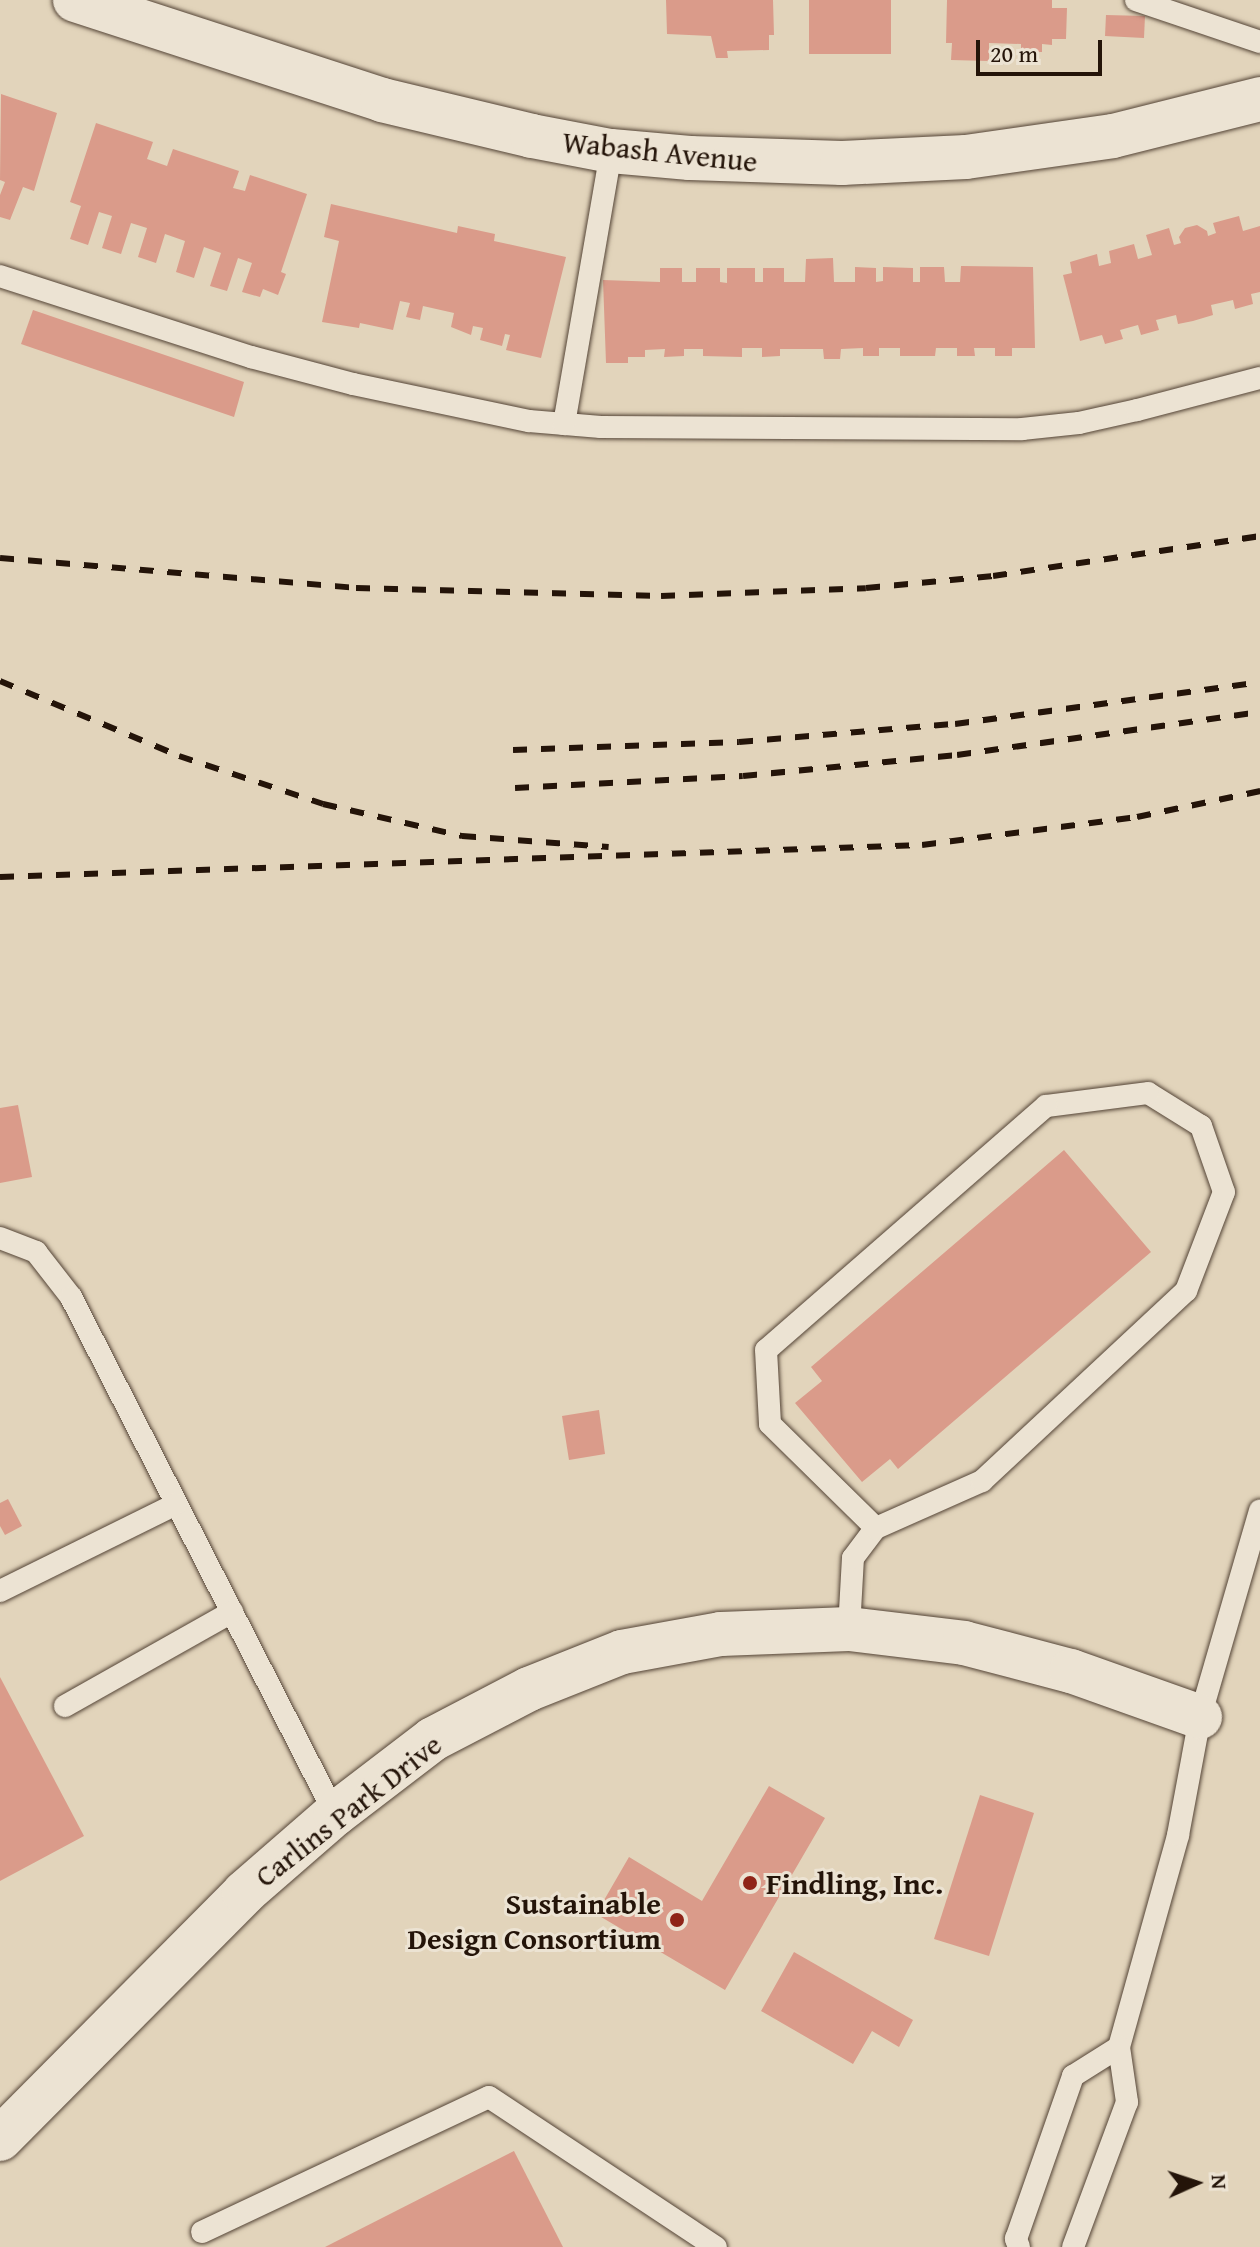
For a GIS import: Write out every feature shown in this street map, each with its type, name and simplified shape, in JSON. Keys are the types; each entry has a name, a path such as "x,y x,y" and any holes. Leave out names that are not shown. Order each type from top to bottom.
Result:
{"street":[{"name":"Wabash Avenue","path":"75,0 382,100 532,136 611,151 776,162 951,158 1113,136 1260,99"},
{"name":"Carlins Park Drive","path":"0,2139 244,1893 335,1814 433,1739 529,1689 622,1652 721,1634 849,1629 964,1643 1071,1671 1200,1717"}],"lane":[{"path":"1136,0 1260,42"},
{"path":"564,424 611,151"},
{"path":"0,276 251,357 446,404 564,424 617,428 1022,429 1122,413 1260,378"},
{"path":"849,1629 853,1558 876,1528 982,1481 1186,1291 1224,1192 1201,1126 1148,1093 1046,1106 766,1350 770,1424 876,1528"},
{"path":"0,1238 36,1252 71,1297 335,1814"},
{"path":"0,1591 176,1504"},
{"path":"1073,2247 1127,2102 1119,2047 1178,1835 1200,1717 1260,1511"},
{"path":"65,1706 232,1612"},
{"path":"1019,2247 1016,2239 1073,2076 1119,2047"},
{"path":"202,2232 489,2097 716,2247"}],"building":[{"path":"666,0 773,0 774,35 769,35 769,50 727,51 728,58 716,58 711,36 667,34"},
{"path":"809,0 891,0 891,54 809,54"},
{"path":"947,0 1052,0 1052,8 1067,8 1066,39 1052,39 1052,45 1042,44 1042,52 1021,52 1021,44 989,43 989,61 951,60 952,43 946,43"},
{"path":"1106,15 1145,16 1144,38 1105,36"},
{"path":"1,94 57,113 34,191 23,187 10,220 0,217 0,195 5,182 0,180"},
{"path":"96,123 153,142 147,159 167,166 173,149 239,171 233,188 245,191 250,175 307,194 281,272 286,274 278,295 263,289 260,297 242,292 252,263 238,258 227,291 210,286 221,253 204,247 194,278 176,272 185,241 165,234 156,263 138,257 147,228 131,223 121,254 102,248 112,216 99,212 88,245 70,239 81,206 70,202"},
{"path":"331,204 457,233 458,226 495,234 494,241 566,257 541,358 506,350 510,335 505,334 502,346 480,340 483,328 473,326 471,335 451,327 454,313 423,306 420,320 406,317 410,303 400,301 393,330 360,323 359,328 322,322 339,241 324,237"},
{"path":"1239,216 1243,231 1260,226 1260,292 1251,294 1253,304 1235,309 1233,300 1211,305 1213,315 1178,324 1176,315 1156,320 1159,330 1141,335 1138,325 1120,330 1123,339 1105,344 1102,335 1080,341 1063,275 1072,273 1070,262 1097,254 1099,266 1111,263 1109,251 1134,244 1138,259 1152,255 1146,235 1169,228 1174,245 1181,243 1179,237 1185,228 1197,225 1207,231 1208,236 1216,233 1213,223"},
{"path":"833,258 834,282 855,282 855,267 876,268 876,282 883,281 883,267 913,268 913,282 920,282 920,267 944,267 945,282 960,282 961,266 1033,267 1035,348 1012,348 1012,356 995,356 995,348 974,348 975,356 957,356 957,348 936,348 935,356 900,356 900,348 879,348 879,356 863,356 863,348 841,349 840,359 824,359 823,349 780,349 780,356 762,357 762,348 742,348 742,357 703,356 703,349 684,349 684,356 664,357 665,349 645,350 645,357 628,357 628,363 606,363 603,280 660,282 660,268 682,268 682,282 696,282 696,268 720,268 720,282 727,283 727,268 755,268 755,282 763,282 763,268 784,268 784,282 805,282 806,259"},
{"path":"33,310 244,382 234,417 21,344"},
{"path":"18,1105 32,1177 0,1183 0,1108"},
{"path":"1064,1150 1151,1252 898,1469 890,1459 862,1482 795,1403 822,1381 811,1367"},
{"path":"599,1410 605,1454 569,1460 562,1416"},
{"path":"8,1499 22,1526 5,1535 0,1526 0,1503"},
{"path":"0,1677 84,1836 0,1881"},
{"path":"769,1786 825,1818 725,1990 596,1914 629,1857 702,1901"},
{"path":"980,1795 1034,1813 989,1956 934,1939"},
{"path":"794,1952 913,2020 899,2047 872,2031 853,2064 761,2011"},
{"path":"514,2151 563,2247 325,2247"}],"railway":[{"path":"0,558 356,588 661,596 866,588 993,576 1260,536"},
{"path":"0,681 179,756 323,804 462,836 609,847"},
{"path":"513,750 739,742 955,724 1260,682"},
{"path":"515,788 743,776 957,755 1260,712"},
{"path":"0,877 922,845 1137,817 1260,791"}],"place":[{"name":"Findling, Inc.","path":"750,1883"},
{"name":"Sustainable Design Consortium","path":"677,1920"}]}
